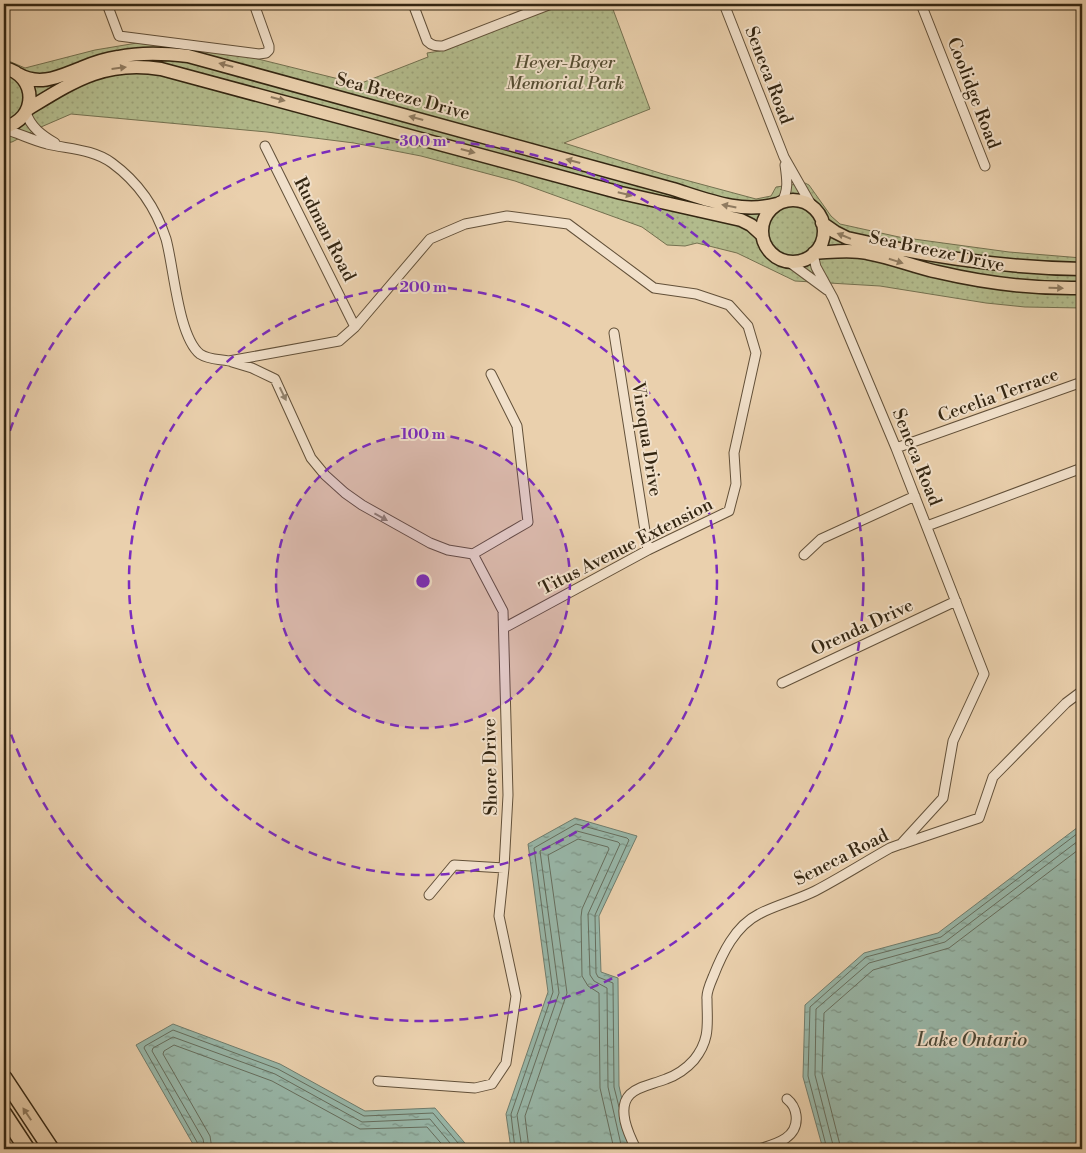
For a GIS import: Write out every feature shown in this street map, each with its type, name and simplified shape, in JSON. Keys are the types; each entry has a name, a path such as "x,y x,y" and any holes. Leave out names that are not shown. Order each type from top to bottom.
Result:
{"highway":[{"path":"4,1078 51,1149"},
{"path":"4,1114 27,1149"}],"main road":[{"name":"Sea Breeze Drive","path":"4,68 27,79 47,80 58,78 93,63 124,56 159,54 194,57 673,189 721,204 748,208 779,204"},
{"name":"Sea Breeze Drive","path":"4,128 18,121 27,110 66,85 92,74 126,67 161,69 621,194 741,220 751,225 762,235"},
{"path":"18,74 24,80 29,91 30,101 27,110"},
{"path":"787,201 802,202 813,208 822,222 823,236 814,254 804,260 789,262 774,256 764,243 762,235 764,218 769,211 787,201"},
{"name":"Sea Breeze Drive","path":"822,222 847,238 930,256 1025,267 1082,269"},
{"name":"Sea Breeze Drive","path":"814,254 861,252 936,272 983,282 1030,287 1082,288"}],"street":[{"path":"107,4 119,36 259,54 269,50 268,42 254,4"},
{"path":"413,4 427,41 430,45 436,46 444,46 551,4"},
{"name":"Seneca Road","path":"724,4 784,157 813,208"},
{"name":"Coolidge Road","path":"922,4 985,166"},
{"name":"Titus Avenue Extension","path":"27,110 31,123 39,132 65,148"},
{"name":"Titus Avenue Extension","path":"4,128 47,144 94,154 108,160 123,172 144,194 155,212 165,238 184,324 190,340 203,356 212,359 229,361 339,341 355,327 430,239 465,224 508,216 568,224 654,288 696,294 728,305 748,326 756,353 734,453 736,484 729,511 648,550 504,628"},
{"name":"Rudman Road","path":"265,146 355,327"},
{"name":"Seneca Road","path":"779,204 785,196 787,187 784,157"},
{"name":"Seneca Road","path":"636,1149 625,1122 624,1105 626,1099 633,1091 646,1084 664,1080 678,1074 694,1060 702,1047 708,1030 706,998 713,977 731,939 746,923 758,914 812,892 890,848 901,844 943,798 953,741 984,674 896,448 833,298 816,267 814,254"},
{"name":"Seneca Road","path":"789,262 827,290"},
{"name":"Viroqua Drive","path":"614,334 648,550"},
{"path":"229,361 252,368 275,379 311,458 325,475 345,493 362,505 430,543 448,550 473,554 528,522 517,426 490,374"},
{"name":"Cecelia Terrace","path":"896,448 1082,382"},
{"path":"927,526 1082,468"},
{"path":"804,555 821,539 915,496"},
{"name":"Shore Drive","path":"378,1082 475,1088 492,1084 506,1063 516,996 499,916 508,795 503,611 473,554"},
{"name":"Orenda Drive","path":"782,683 956,601"},
{"path":"901,844 979,818 992,777 1066,703 1082,691"},
{"path":"429,895 454,865 504,868"},
{"path":"759,1149 783,1141 793,1131 797,1122 795,1108 787,1099"}],"green space":[{"name":"Heyer-Bayer Memorial Park","path":"560,4 611,4 650,109 564,143 663,174 756,199 771,196 776,187 805,183 809,185 831,216 840,224 899,237 1009,252 1082,258 1082,308 1025,307 986,303 880,286 795,281 737,253 697,243 685,246 667,245 642,227 515,181 421,156 354,143 267,132 71,114 12,142 4,143 4,59 25,68 95,50 137,43 246,56 359,84 428,57 427,53 440,51"}],"water":[{"path":"575,818 637,836 599,916 601,972 618,978 619,1086 633,1149 511,1149 506,1114 548,992 528,844"},
{"name":"Lake Ontario","path":"1082,824 1082,1149 823,1149 803,1077 805,1005 864,953 938,933"},
{"path":"173,1024 280,1064 365,1111 435,1108 470,1149 194,1149 193,1144 136,1045"}]}
